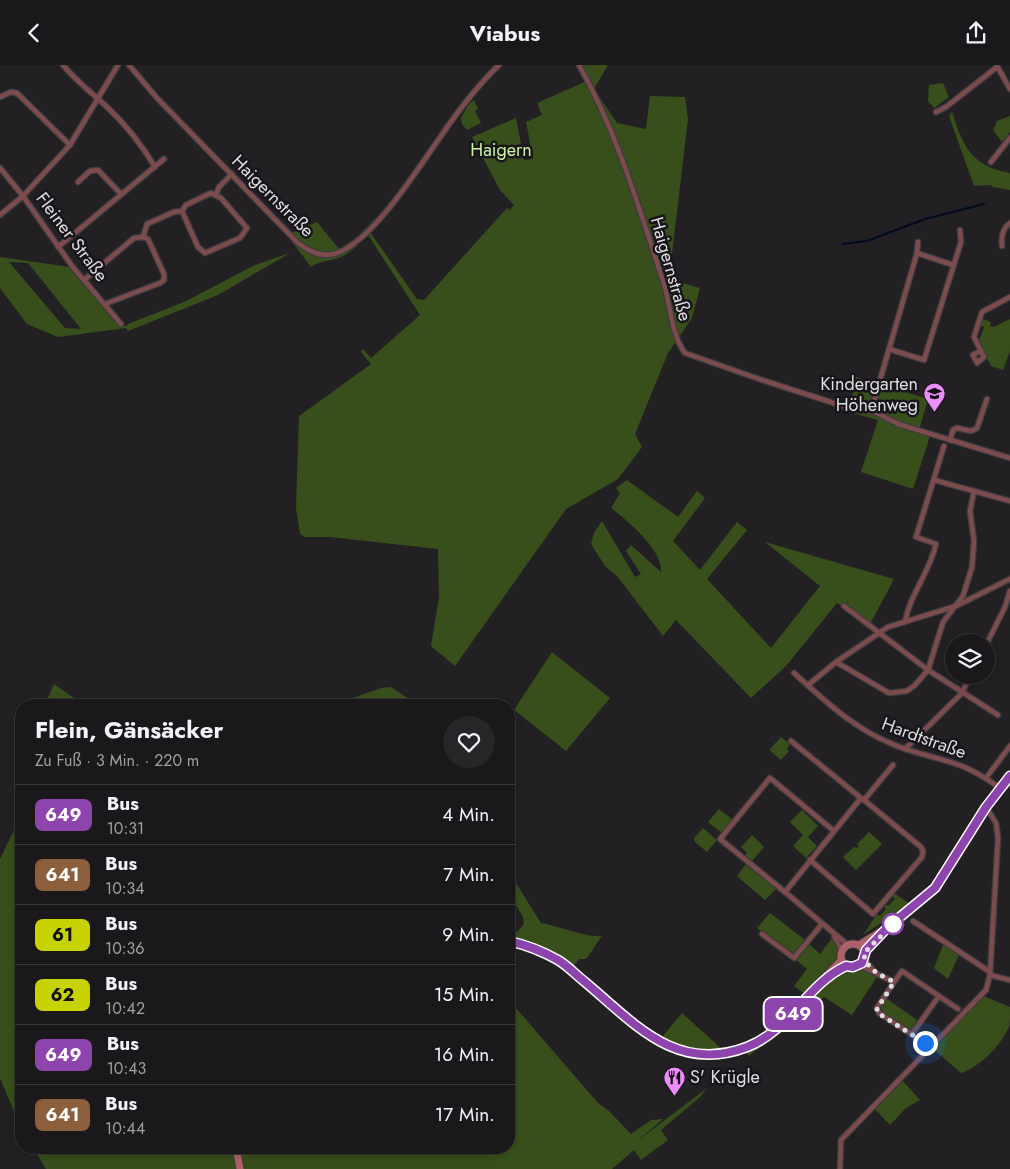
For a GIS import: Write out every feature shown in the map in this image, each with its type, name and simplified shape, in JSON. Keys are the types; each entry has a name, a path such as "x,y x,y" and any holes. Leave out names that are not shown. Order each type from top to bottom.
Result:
{"main road":[{"path":"515,942 530,946 560,961 656,1041 678,1051 723,1053 747,1047 769,1035 788,1020 810,995 844,963 845,947 859,945 888,927 935,888 986,807 1010,776"},
{"path":"844,963 853,967 862,959 888,927"},
{"path":"859,945 862,959"},
{"path":"237,1154 240,1169"}],"street":[{"path":"63,65 140,145 155,167"},
{"path":"0,215 23,196 70,145 118,65"},
{"name":"Haigernstraße","path":"127,65 157,98 306,249 317,254 336,254 355,243 399,196 456,116 499,65"},
{"name":"Haigernstraße","path":"579,65 603,111 666,288 675,333 686,353 759,379 846,407 871,411 898,423 1010,458"},
{"path":"936,112 946,107 997,66 1010,89"},
{"path":"0,97 11,92 17,93 70,145"},
{"path":"991,162 1010,138"},
{"path":"58,247 120,193 164,159"},
{"name":"Fleiner Straße","path":"0,167 23,196 58,247 121,324"},
{"path":"78,182 90,171 98,170 120,193"},
{"path":"216,194 219,187 232,175"},
{"path":"144,237 147,224 174,212 182,211 186,205 211,193 216,194 246,224 247,232 240,238 208,252 203,252 198,247 182,211"},
{"path":"1002,246 1001,237 1006,226 1010,223"},
{"path":"889,349 924,360 961,242 960,230"},
{"path":"84,280 134,238 144,237"},
{"path":"105,304 164,280 164,274 151,245 144,237"},
{"path":"871,411 917,253 918,242"},
{"path":"917,253 953,265"},
{"path":"980,351 974,337 982,312 1010,297"},
{"path":"950,440 953,430 957,427 971,431 978,428 987,399"},
{"path":"905,622 908,607 934,555 936,544 916,537 944,446"},
{"path":"934,479 1010,501"},
{"path":"836,662 889,693 906,691 928,670 943,622 963,596 972,567 974,541 970,511 974,491"},
{"path":"808,685 836,662 888,627 956,605 1010,579"},
{"path":"991,634 1010,591"},
{"path":"844,606 928,670 998,715"},
{"name":"Hardtstraße","path":"794,673 837,711 871,734 905,749 957,764 986,778 1000,788"},
{"path":"905,749 962,693 966,684"},
{"path":"791,741 921,847 923,851 922,857 873,914 810,860"},
{"path":"986,778 1010,746"},
{"path":"784,892 834,831 893,765"},
{"path":"834,831 770,778 720,839 822,924 845,947"},
{"path":"840,1169 841,1140 982,996 990,974 998,838 993,816 986,807"},
{"path":"913,921 990,974 1010,980"},
{"path":"762,934 794,958 822,924"},
{"path":"862,959 874,971 894,982"},
{"path":"925,1043 878,1013 877,1009 902,971 958,1009"},
{"path":"912,1034 939,996"}],"green space":[{"name":"Haigern","path":"581,65 608,65 594,89 617,123 646,129 650,96 685,97 688,119 669,279 700,288 692,318 668,353 635,434 642,447 618,479 566,509 455,666 431,646 439,597 438,549 330,537 305,537 300,534 296,508 299,416 371,364 361,352 363,349 371,358 420,315 368,235 345,255 311,267 287,235 317,222 339,249 356,238 394,200 370,232 417,299 424,300 507,208 510,210 514,205 500,190 472,137 516,118 524,160 533,159 526,122 542,115 537,103 589,80"},
{"path":"943,83 949,97 934,108 928,101 929,85"},
{"path":"474,100 478,109 475,111 481,123 467,130 462,124 461,118 468,105"},
{"path":"952,112 960,135 970,153 986,165 1010,173 1010,190 991,185 974,186 949,116"},
{"path":"1010,116 1010,132 1002,142 993,130 997,121"},
{"path":"290,253 218,295 128,331 126,328 58,337 27,324 0,288 0,257 70,267 74,264 126,327 128,324 184,302 255,265","holes":["9,262 28,263 81,329 65,328"]},
{"path":"982,319 991,322 990,326 994,327 1010,319 1010,351 1003,370 991,366 977,340 980,338 984,327 980,326"},
{"path":"856,377 928,399 919,430 850,405"},
{"path":"861,410 930,436 913,489 861,472 878,420 850,412"},
{"path":"627,480 678,517 697,491 705,498 673,541 700,570 737,522 747,530 707,579 771,648 820,586 765,542 894,579 869,626 837,603 786,666 751,698 676,620 663,636 617,576 605,566 591,544 594,533 602,521 635,577 641,574 626,551 631,545 661,572 660,563 651,546 635,528 611,508 620,493 616,488"},
{"path":"552,652 610,698 566,751 515,711"},
{"path":"54,684 75,699 48,699"},
{"path":"391,687 409,699 350,699 381,688"},
{"path":"781,737 790,744 787,749 789,751 781,760 769,750"},
{"path":"719,809 733,820 722,833 708,822"},
{"path":"802,810 818,826 808,837 817,846 806,858 793,846 803,835 790,822"},
{"path":"15,828 15,1114 0,1078 0,859"},
{"path":"703,828 717,840 707,852 695,842 694,838"},
{"path":"869,832 882,844 856,870 843,857 854,847 857,848 859,846 857,844"},
{"path":"752,835 764,847 752,861 744,856 747,853 741,847"},
{"path":"746,864 776,889 765,900 737,876"},
{"path":"515,882 541,923 581,934 602,936 586,959 579,959 572,968 515,945 515,932 524,924 523,917 515,903"},
{"path":"894,893 910,904 863,935 877,914 880,916 886,909 885,904 888,906 895,899 892,896"},
{"path":"770,913 805,940 794,953 790,953 757,928"},
{"path":"832,938 839,949 837,960 804,993 794,986 807,969 796,960 809,944 820,954"},
{"path":"943,945 959,955 948,979 934,968"},
{"path":"863,969 877,977 852,1015 824,997 779,1035 748,1056 747,1049 816,990 818,992 843,971"},
{"path":"981,995 1010,1007 1009,1027 1001,1041 983,1060 976,1066 961,1073 931,1047"},
{"path":"887,999 917,1020 911,1031 882,1012 881,1007"},
{"path":"515,1007 598,1103 609,1111 631,1134 651,1120 663,1119 636,1142 707,1088 699,1098 661,1130 668,1140 641,1160 634,1150 612,1169 46,1169 37,1154 515,1154"},
{"path":"682,1013 724,1051 678,1050 659,1041"},
{"path":"900,1078 920,1100 906,1108 890,1125 872,1106"}],"waterway":[{"path":"842,244 867,241 925,219 984,204"}],"bus line":[{"name":"649","path":"515,942 530,946 560,961 656,1041 678,1051 723,1053 747,1047 769,1035 788,1020 810,995 835,973 846,966 857,967 860,965 864,959 864,953 888,927 935,888 986,807 1010,776"}],"place":[{"name":"Kindergarten Höhenweg","path":"934,413"},
{"name":"S' Krügle","path":"674,1096"}],"route":[{"path":"893,924 864,953 864,959 874,971 894,982 877,1009 878,1013 925,1043"}]}
